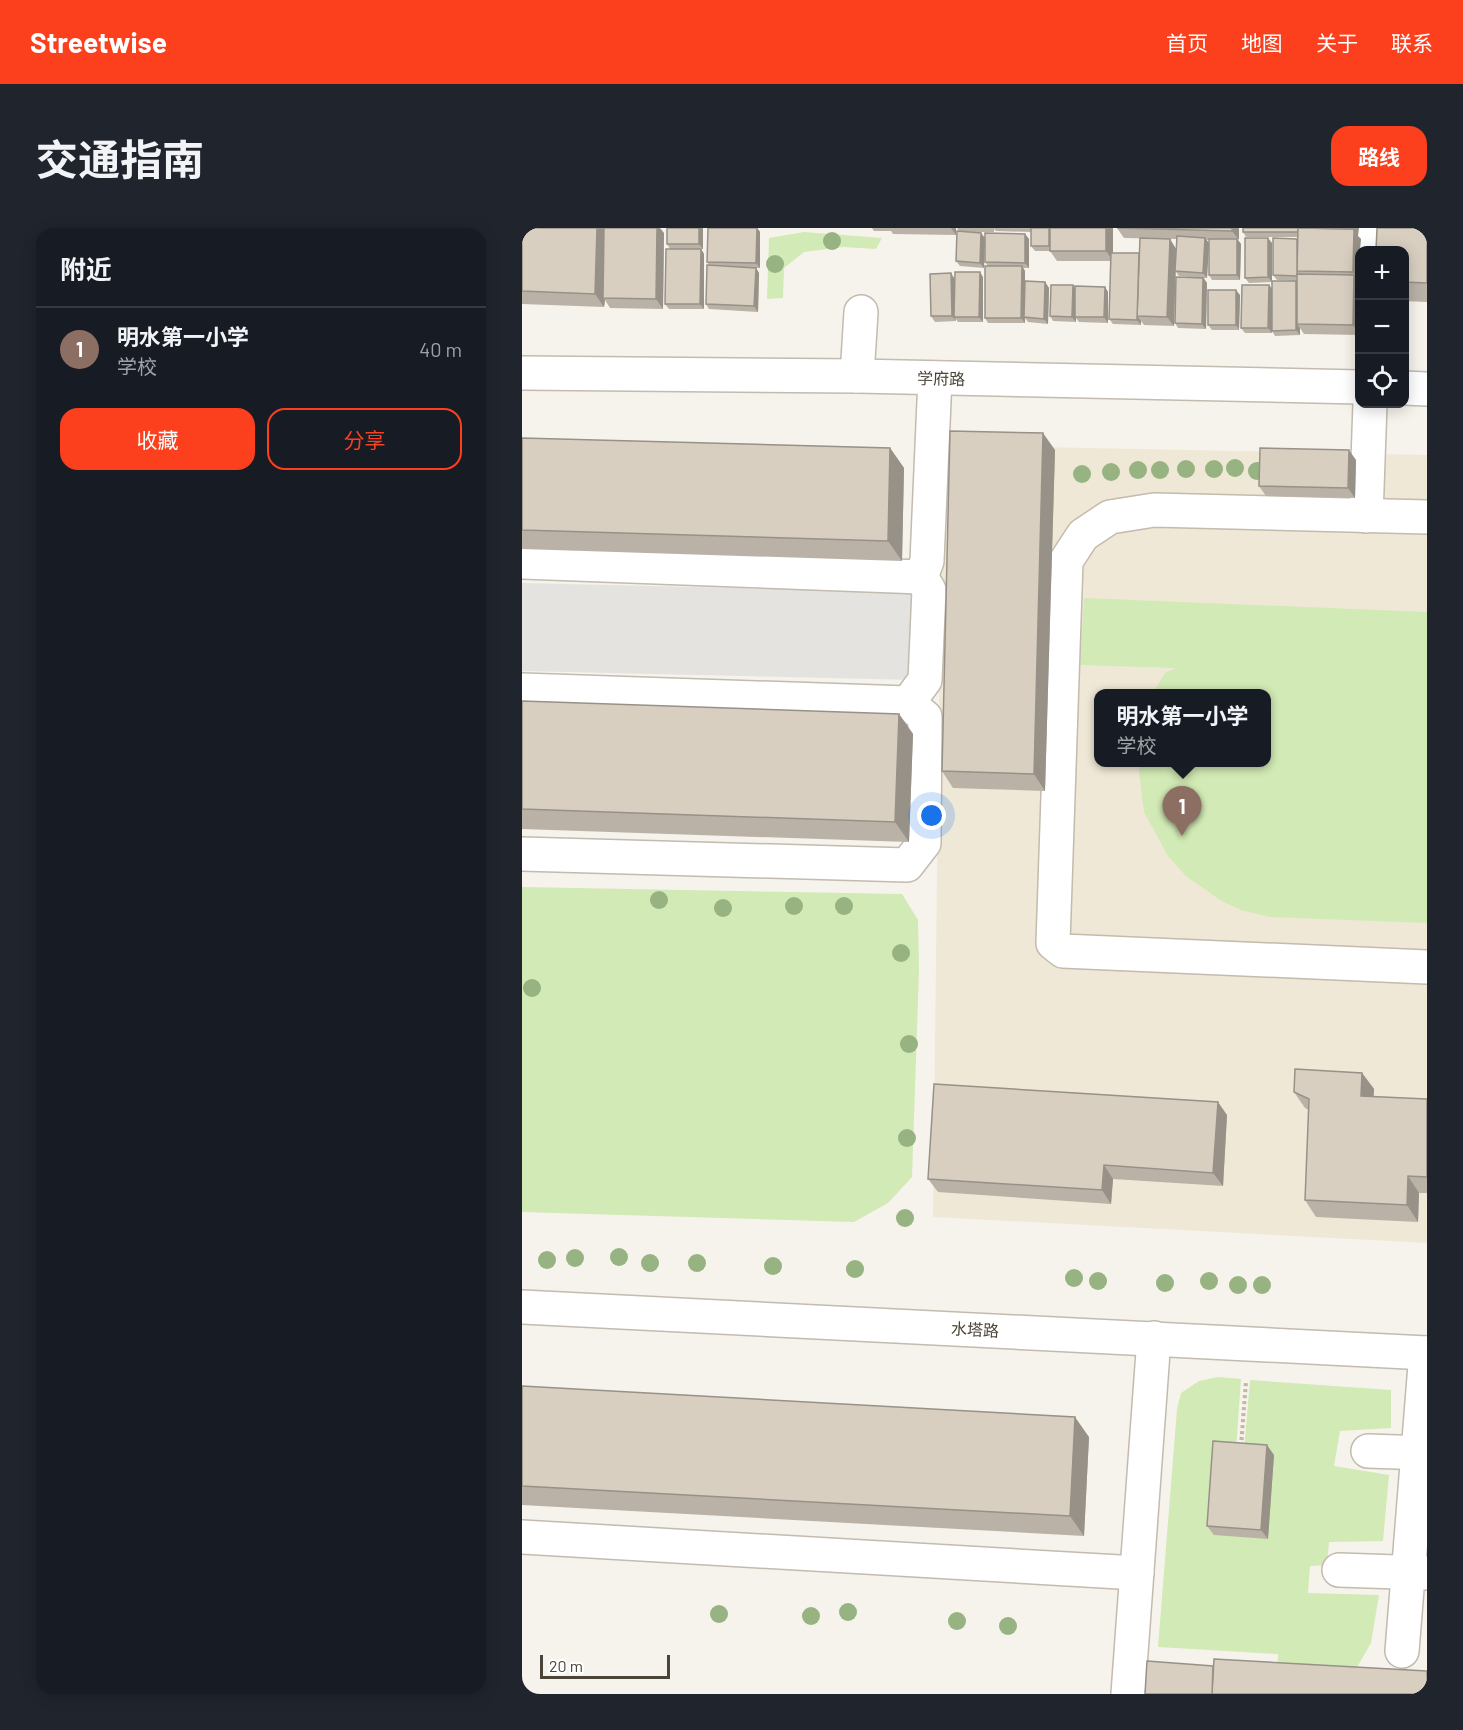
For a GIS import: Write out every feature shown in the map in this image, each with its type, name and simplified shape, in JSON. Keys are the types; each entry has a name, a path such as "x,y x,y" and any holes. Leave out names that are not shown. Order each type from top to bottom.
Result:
{"street":[{"path":"1374,228 1374,246"},
{"path":"857,376 861,312"},
{"name":"学府路","path":"522,373 857,376 1355,387"},
{"path":"921,577 927,561 935,378"},
{"path":"1409,388 1427,389"},
{"path":"1365,516 1370,408"},
{"path":"1427,517 1154,510 1110,517 1083,536 1066,561 1053,943 1063,951 1427,967"},
{"path":"522,562 921,577"},
{"path":"908,703 925,680 929,590 921,577"},
{"path":"522,690 908,703 925,717 924,843 907,864 522,854"},
{"name":"水塔路","path":"522,1307 1426,1353"},
{"path":"1128,1694 1154,1338"},
{"path":"1402,1651 1418,1573 1426,1353"},
{"path":"1368,1450 1422,1453"},
{"path":"522,1537 1137,1573"},
{"path":"1339,1570 1418,1573"}],"path":[{"path":"1241,1447 1248,1344"}],"shaded area":[{"path":"942,445 1427,455 1427,1243 933,1217"},
{"path":"522,583 916,592 914,680 522,671"}],"green space":[{"path":"804,232 882,238 876,249 843,247 804,252 784,268 783,298 767,299 769,238"},
{"path":"1084,598 1427,612 1427,923 1270,917 1241,910 1220,900 1186,876 1168,856 1144,812 1138,767 1271,767 1271,689 1155,689 1165,673 1176,668 1080,665"},
{"path":"522,887 902,894 918,920 919,970 912,1177 888,1203 854,1222 522,1212"},
{"path":"1218,1377 1241,1379 1236,1450 1244,1450 1250,1380 1391,1390 1391,1428 1340,1431 1334,1466 1389,1475 1383,1541 1329,1542 1327,1565 1310,1566 1308,1593 1379,1595 1371,1643 1352,1676 1277,1671 1278,1654 1158,1647 1177,1409 1181,1393 1199,1381"}],"building":[{"path":"522,228 597,228 595,294 522,291"},
{"path":"604,228 657,228 656,299 603,298"},
{"path":"667,228 699,228 699,244 667,244"},
{"path":"708,228 757,228 756,263 707,262"},
{"path":"1031,228 1049,228 1049,246 1031,246"},
{"path":"1050,228 1106,228 1106,251 1050,251"},
{"path":"1117,228 1232,228 1232,231"},
{"path":"1243,228 1298,228 1298,232 1243,232"},
{"path":"1298,228 1354,229 1353,272 1297,271"},
{"path":"1303,228 1355,228 1355,231 1354,229"},
{"path":"1377,228 1427,228 1427,283 1409,282 1409,246 1376,246"},
{"path":"957,231 981,233 980,263 956,261"},
{"path":"985,233 1025,234 1025,263 985,262"},
{"path":"1177,236 1205,238 1203,273 1175,271"},
{"path":"1140,238 1170,239 1167,317 1137,316"},
{"path":"1245,238 1268,238 1268,277 1245,278"},
{"path":"1273,238 1297,239 1297,276 1273,275"},
{"path":"1209,239 1237,239 1237,275 1209,275"},
{"path":"666,249 701,249 700,304 665,304"},
{"path":"1111,253 1139,253 1137,320 1109,319"},
{"path":"707,265 756,268 754,306 706,304"},
{"path":"985,266 1022,266 1021,318 985,318"},
{"path":"955,272 980,272 979,317 954,317"},
{"path":"951,273 952,316 931,316 930,274"},
{"path":"1297,274 1354,275 1353,325 1297,324"},
{"path":"1176,277 1203,278 1202,324 1175,323"},
{"path":"1025,281 1045,282 1044,319 1024,317"},
{"path":"1272,281 1296,281 1296,330 1272,331"},
{"path":"1051,285 1073,285 1072,317 1050,316"},
{"path":"1242,285 1269,285 1268,328 1241,328"},
{"path":"1075,286 1105,287 1104,317 1075,317"},
{"path":"1208,290 1236,290 1236,325 1208,325"},
{"path":"950,431 1043,433 1034,774 942,771"},
{"path":"522,438 890,448 888,541 522,530"},
{"path":"1260,448 1349,450 1348,488 1259,486"},
{"path":"522,701 899,714 895,822 522,809"},
{"path":"1295,1069 1362,1073 1361,1096 1427,1099 1427,1177 1408,1176 1407,1205 1305,1200 1309,1099 1294,1092"},
{"path":"934,1084 1218,1102 1213,1173 1104,1165 1102,1190 928,1179"},
{"path":"522,1386 1075,1417 1070,1516 522,1486"},
{"path":"1213,1441 1267,1445 1261,1530 1207,1526"},
{"path":"1214,1659 1427,1671 1427,1694 1212,1694"},
{"path":"1147,1661 1213,1666 1212,1694 1145,1694"}],"place":[{"name":"明水第一小学","path":"1182,836"}]}
